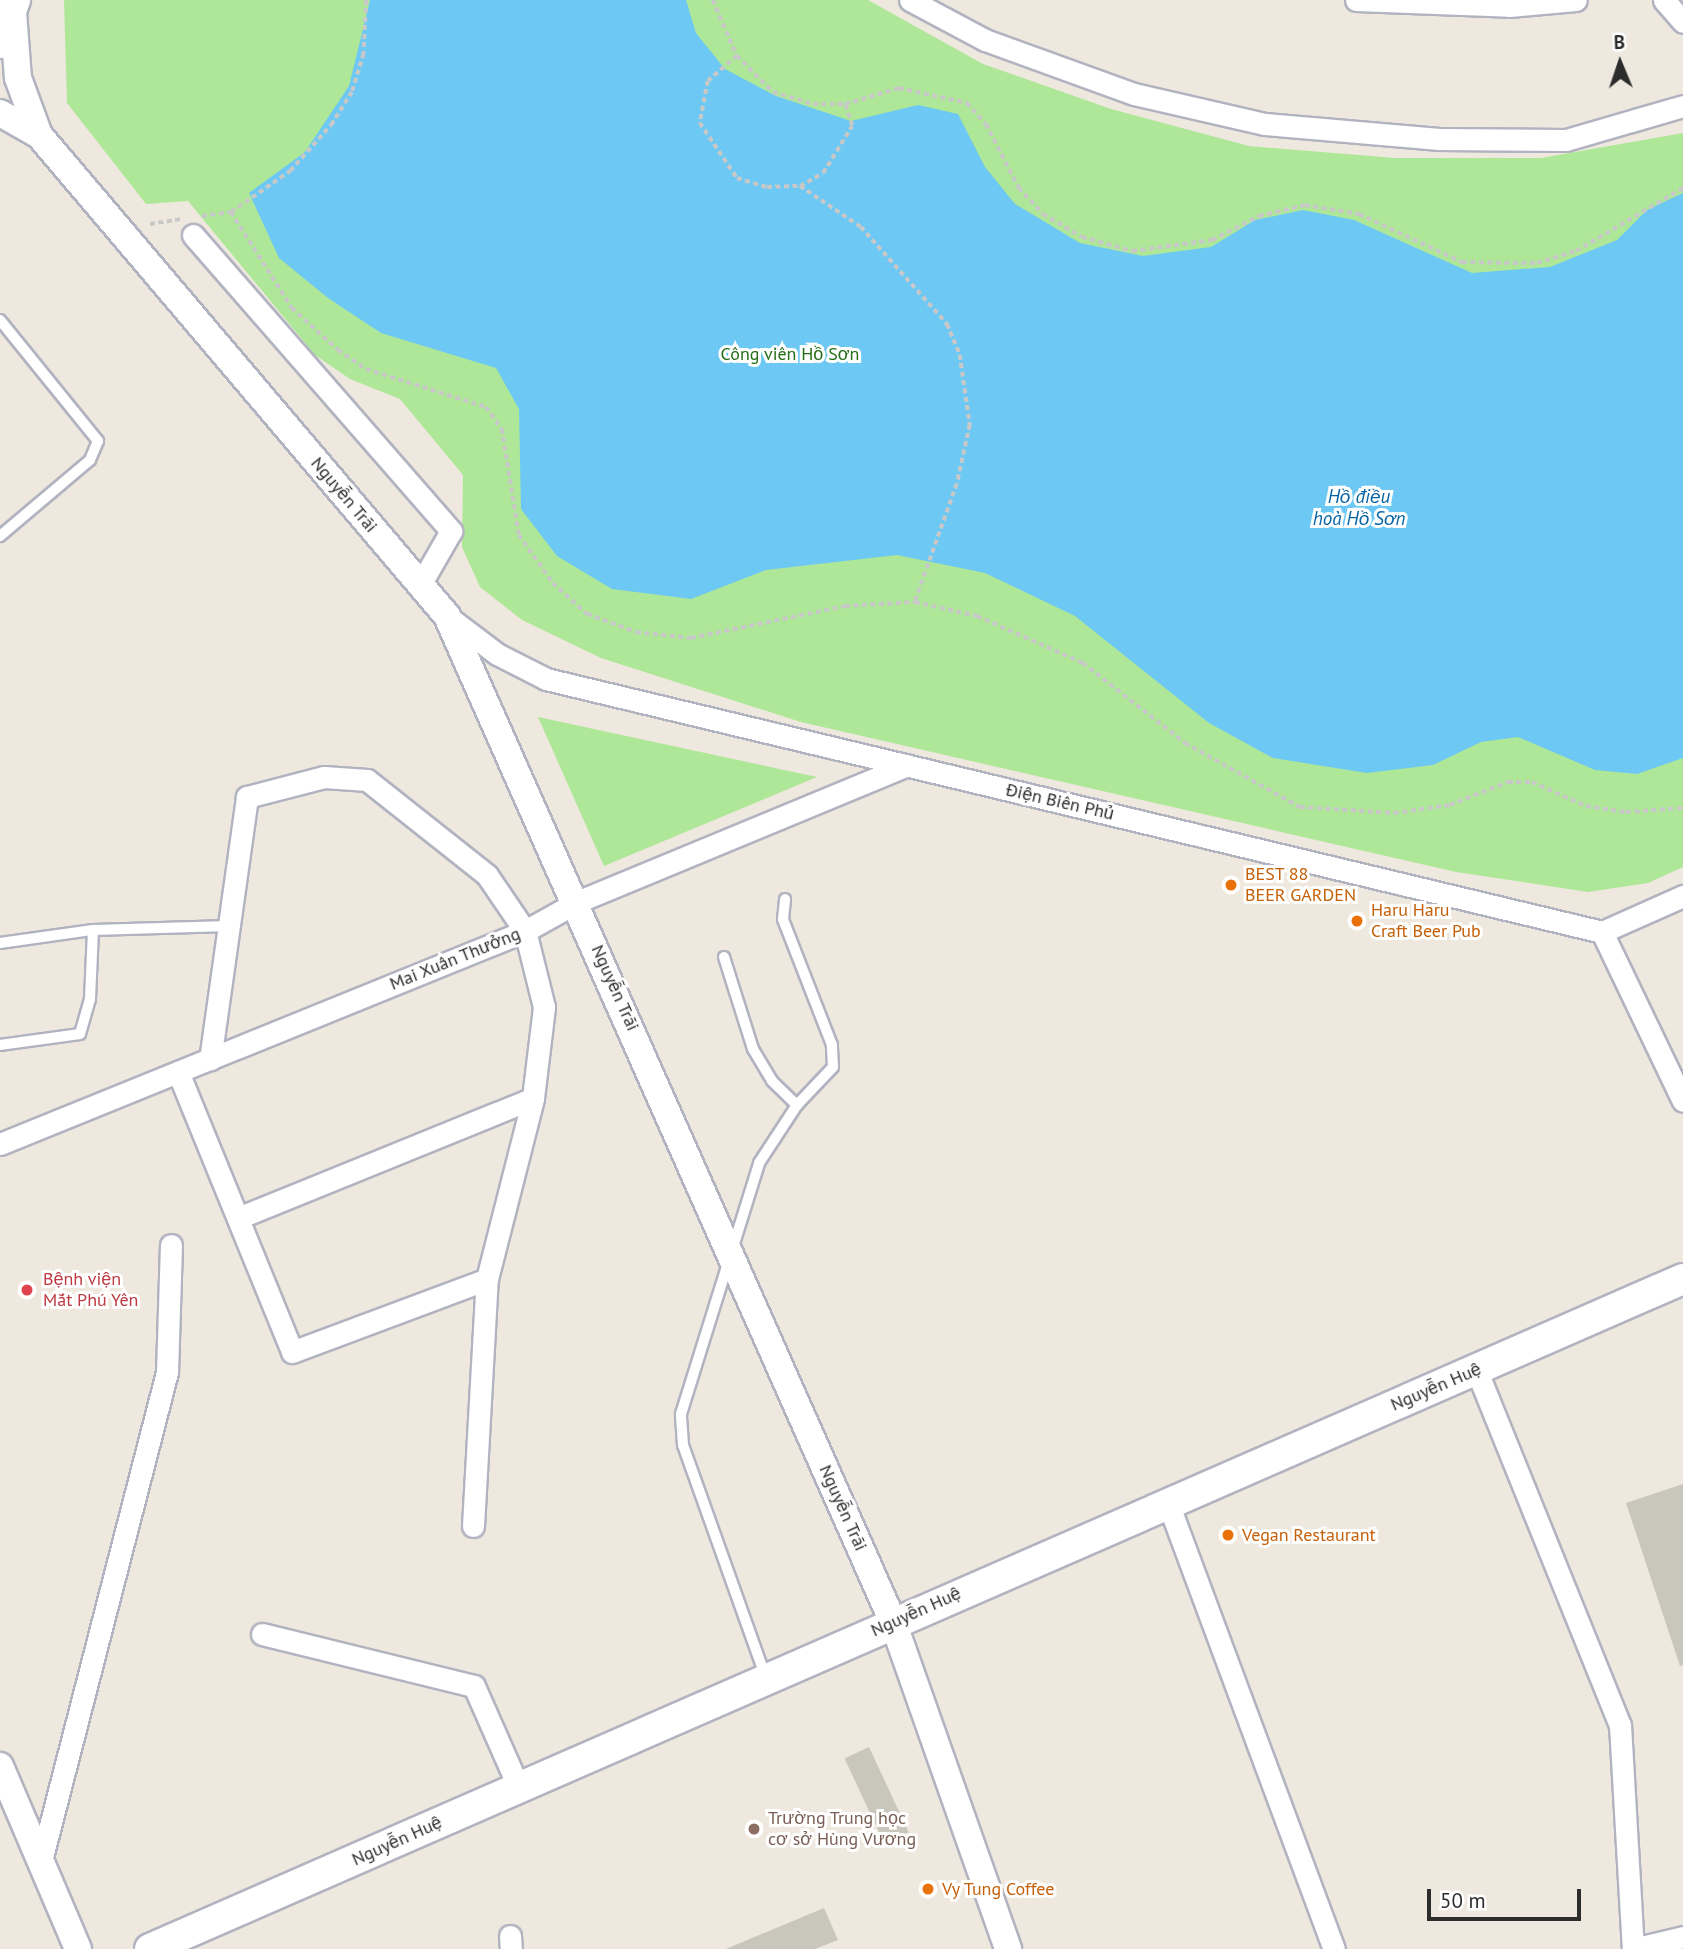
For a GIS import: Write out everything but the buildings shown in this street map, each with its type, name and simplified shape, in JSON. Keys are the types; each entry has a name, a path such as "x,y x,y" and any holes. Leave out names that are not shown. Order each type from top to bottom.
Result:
{"main road":[{"path":"0,43 14,6"},
{"name":"Nguyễn Huệ","path":"150,1949 1683,1279"}],"street":[{"path":"910,0 985,40 1134,94 1265,124 1439,139 1566,140 1683,106"},
{"path":"1356,0 1509,6 1576,0"},
{"path":"1664,0 1683,22"},
{"path":"14,6 18,78 39,135"},
{"path":"0,113 39,135"},
{"name":"Nguyễn Trãi","path":"39,135 447,617 577,902 893,1622 1008,1949"},
{"path":"193,235 451,531 420,584"},
{"name":"Điện Biên Phủ","path":"447,617 546,679 1602,932"},
{"name":"Mai Xuân Thưởng","path":"1,1142 525,931 577,902 907,765"},
{"path":"210,1059 247,797 324,777 367,780 408,808 487,875 525,931 544,1007 533,1098 487,1279 473,1526"},
{"path":"1682,1095 1602,932 1683,896"},
{"path":"178,1072 292,1352 487,1279"},
{"path":"238,1219 533,1098"},
{"path":"41,1861 167,1372 171,1245"},
{"path":"1476,1369 1620,1725 1633,1949 1683,1937"},
{"path":"1168,1503 1334,1949"},
{"path":"262,1634 474,1686 519,1788"},
{"path":"0,1766 78,1949"}],"lane":[{"path":"0,320 98,441 90,460 0,536"},
{"path":"766,1678 683,1445 689,1374 759,1163 797,1104 827,1081 832,1045 783,919 785,899"},
{"path":"0,943 93,930 229,926"},
{"path":"0,1045 80,1034 90,999 93,930"},
{"path":"724,957 753,1049 772,1081 797,1104"}],"path":[{"path":"366,0 363,56 338,114 290,171 230,212 292,308 366,369 486,407 502,429 519,535 553,583 587,614 636,632 691,638 845,606 915,602 977,616 1083,663 1185,743 1300,807 1394,813 1450,805 1508,782 1532,782 1586,806 1626,812 1683,808"},
{"path":"713,0 737,56 773,92 813,104 845,104 899,88 967,103 986,124 1019,188 1043,214 1082,237 1132,251 1212,240 1259,216 1305,205 1359,214 1462,262 1537,263 1576,251 1683,188"},
{"path":"737,56 708,81 701,97 706,136 737,178 767,187 800,186 824,173 846,144 852,126 845,104"},
{"path":"800,186 861,227 947,324 960,355 970,425 949,511 915,602"}],"green space":[{"name":"Hồ điều hoà Hồ Sơn","path":"64,0 868,0 983,64 1111,109 1249,146 1395,158 1541,158 1683,133 1683,867 1648,883 1588,892 1456,872 801,722 601,658 522,620 480,587 462,547 463,475 400,399 350,379 315,355 188,201 146,204 67,103"},
{"path":"538,717 817,777 604,866"}],"water":[{"name":"Hồ điều hoà Hồ Sơn","path":"370,0 686,0 696,33 725,69 776,96 851,121 918,105 958,114 985,167 1015,204 1080,243 1143,256 1211,247 1255,220 1303,210 1354,220 1472,273 1550,267 1617,240 1647,210 1683,193 1683,758 1637,774 1595,770 1518,737 1481,742 1433,765 1367,773 1273,758 1209,723 1075,616 985,573 897,555 766,570 691,599 612,589 557,556 521,509 519,409 496,368 381,333 328,298 279,258 249,193 305,152 349,86"}],"place":[{"name":"BEST 88 BEER GARDEN","path":"1231,885"},
{"name":"Haru Haru Craft Beer Pub","path":"1357,921"},
{"name":"Bệnh viện Mắt Phú Yên","path":"27,1290"},
{"name":"Vegan Restaurant","path":"1228,1535"},
{"name":"Trường Trung học cơ sở Hùng Vương","path":"754,1829"},
{"name":"Vy Tung Coffee","path":"928,1889"}],"park label":[{"name":"Công viên Hồ Sơn","path":"790,354"}]}
